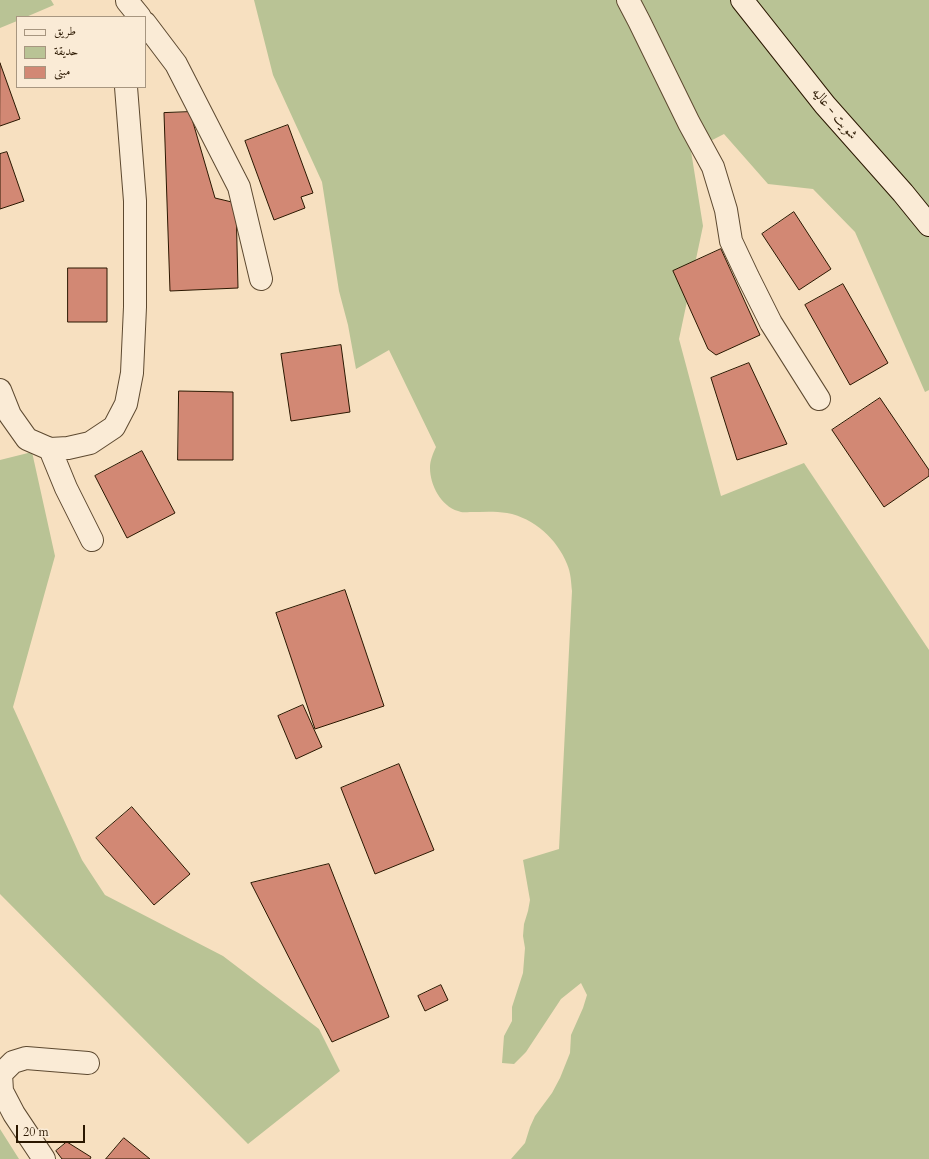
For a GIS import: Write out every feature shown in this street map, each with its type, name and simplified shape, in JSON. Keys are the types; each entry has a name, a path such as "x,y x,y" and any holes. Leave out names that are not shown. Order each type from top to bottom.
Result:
{"street":[{"path":"628,0 713,167 726,210 731,241 748,277 771,323 819,399"},
{"name":"شويت - عاليه","path":"742,0 825,105 903,193 929,225"},
{"path":"146,24 176,64 238,187 261,279"},
{"path":"0,390 10,415 27,439 50,449 68,448 90,443 114,426 126,404 132,373 135,307 135,201 126,88"},
{"path":"50,449 66,488 92,540"},
{"path":"44,1159 14,1114 2,1091 1,1074 13,1062 26,1058 88,1064"}],"green space":[{"path":"0,0 51,0 54,5 28,16 16,16 16,21 0,28"},
{"path":"254,0 929,0 929,390 925,392 855,232 813,189 768,184 724,134 691,151 703,226 679,339 721,496 804,463 929,650 929,1159 511,1159 525,1143 535,1116 552,1093 560,1078 570,1053 571,1035 587,995 581,983 561,999 526,1052 514,1064 502,1063 504,1036 512,1021 512,1007 523,973 525,948 523,936 524,924 530,900 523,860 559,849 572,591 571,578 567,564 557,546 551,538 535,525 517,516 502,512 461,512 446,505 442,500 434,488 430,468 436,447 389,350 356,369 348,325 339,291 322,182 273,75"},
{"path":"32,452 55,556 13,707 82,860 105,895 223,956 319,1029 340,1071 248,1144 0,894 0,460"},
{"path":"0,1129 19,1159 0,1159"}],"building":[{"path":"0,63 20,119 0,126"},
{"path":"190,112 215,198 236,203 238,288 170,291 164,113"},
{"path":"288,125 313,193 301,197 305,208 274,220 245,141"},
{"path":"7,152 24,201 0,209 0,154"},
{"path":"794,212 831,269 799,290 762,234"},
{"path":"721,249 760,335 716,355 708,349 673,271"},
{"path":"68,268 107,268 107,322 68,322"},
{"path":"843,284 888,363 850,385 805,305"},
{"path":"341,345 350,412 291,421 281,354"},
{"path":"749,363 787,444 737,460 711,378"},
{"path":"179,391 233,392 233,460 178,460"},
{"path":"880,398 929,470 929,476 884,507 832,430"},
{"path":"142,451 175,513 127,538 95,476"},
{"path":"345,590 384,706 315,729 276,613"},
{"path":"303,705 322,747 296,759 278,716"},
{"path":"399,764 434,850 375,874 341,788"},
{"path":"132,807 190,874 154,905 96,838"},
{"path":"329,864 389,1017 332,1042 251,883"},
{"path":"441,985 448,1000 425,1011 418,996"},
{"path":"124,1138 150,1159 106,1159"},
{"path":"67,1142 91,1157 90,1159 62,1159 56,1151"}]}
